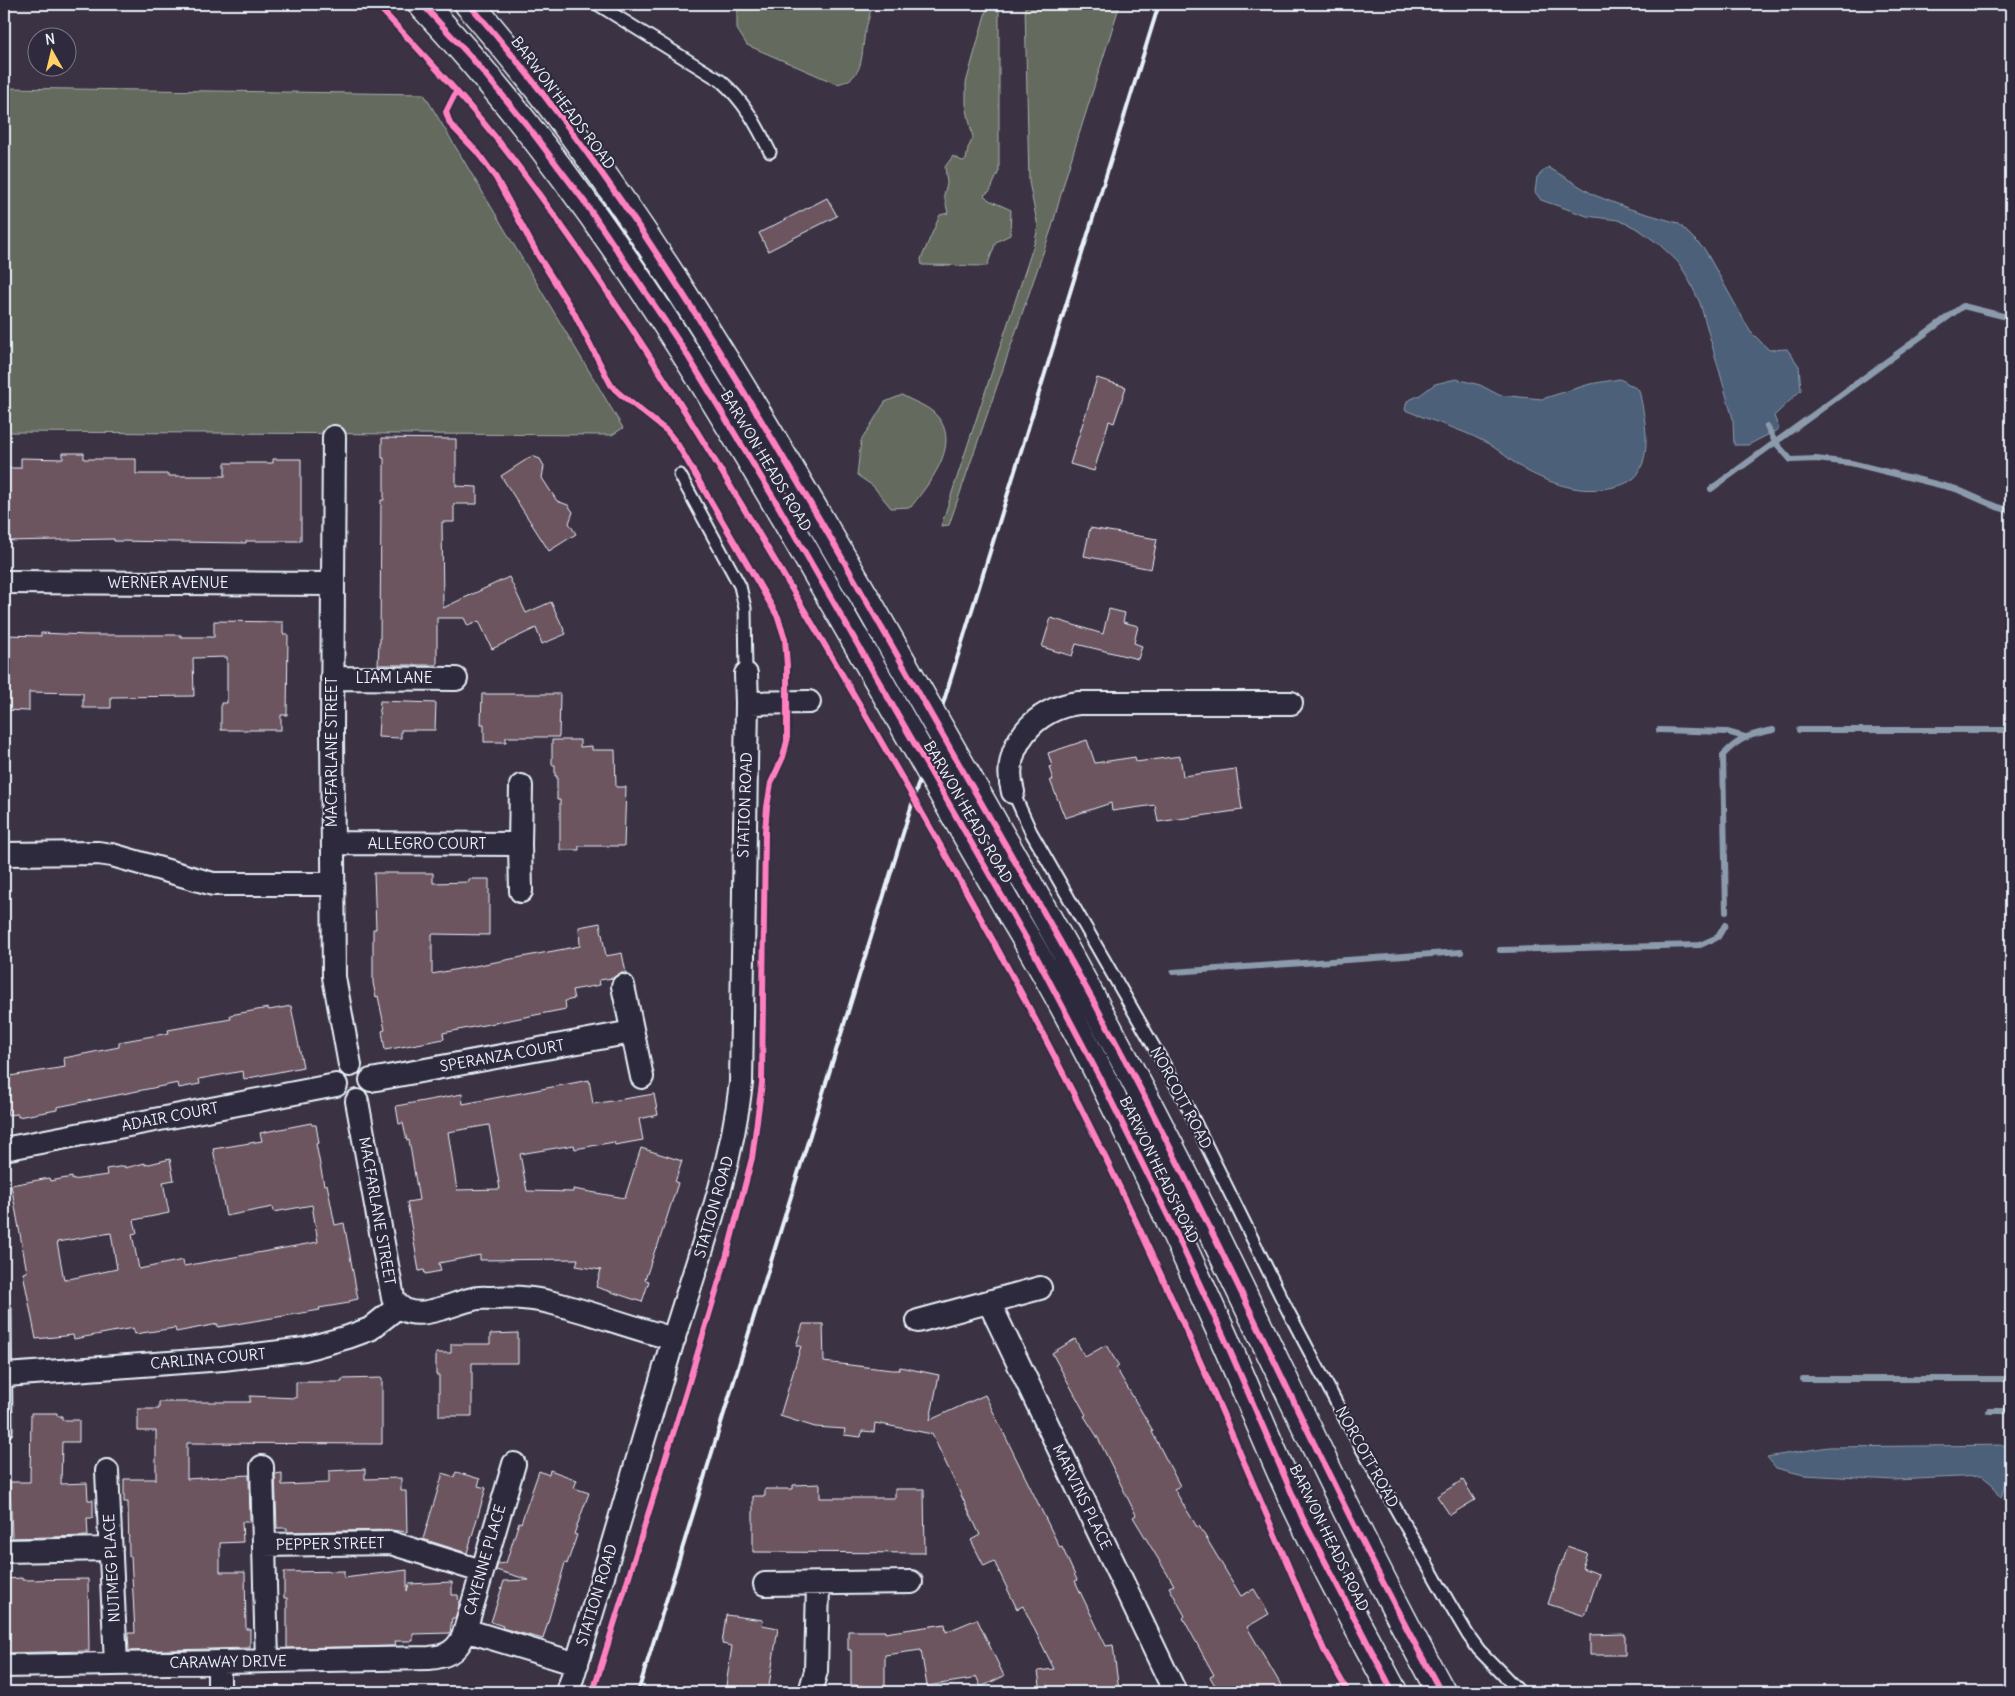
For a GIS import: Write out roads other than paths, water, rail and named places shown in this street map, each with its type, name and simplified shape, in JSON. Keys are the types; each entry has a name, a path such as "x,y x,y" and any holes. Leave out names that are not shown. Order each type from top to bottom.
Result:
{"main road":[{"name":"BARWON HEADS ROAD","path":"422,4 471,57 526,124 584,202 628,266 683,348 855,639 1035,954 1100,1076 1196,1278 1303,1519 1394,1692"},
{"name":"BARWON HEADS ROAD","path":"468,4 562,121 651,242 744,390 867,601 1027,882 1129,1067 1201,1209 1349,1517 1441,1692"}],"street":[{"name":"MACFARLANE STREET","path":"334,437 332,678 334,977 350,1066"},
{"name":"WERNER AVENUE","path":"4,582 333,584"},
{"name":"STATION ROAD","path":"568,1692 708,1230 727,1163 738,1103 741,1067 746,674"},
{"name":"LIAM LANE","path":"332,678 456,679"},
{"path":"747,703 809,702"},
{"name":"NORCOTT ROAD","path":"1013,792 1010,773 1018,741 1031,724 1043,715 1058,708 1080,704 1291,703"},
{"path":"521,786 521,891"},
{"name":"ALLEGRO COURT","path":"333,843 520,844"},
{"path":"4,854 98,853 112,855 213,884 333,884"},
{"path":"623,986 642,1077"},
{"name":"SPERANZA COURT","path":"372,1080 632,1032"},
{"path":"350,1066 362,1067 372,1080 368,1094 357,1101 351,1101 341,1096 336,1085 339,1072 350,1066"},
{"name":"ADAIR COURT","path":"4,1149 336,1085"},
{"name":"MACFARLANE STREET","path":"357,1101 392,1298 399,1306"},
{"path":"918,1321 1040,1288"},
{"path":"399,1306 409,1312 417,1313 427,1312 474,1298 511,1298 551,1302 674,1339"},
{"name":"MARVINS PLACE","path":"988,1302 1175,1692"},
{"name":"CARLINA COURT","path":"6,1375 223,1359 305,1349 370,1329 399,1306"},
{"name":"CAYENNE PLACE","path":"451,1652 459,1644 465,1630 514,1464"},
{"path":"262,1467 267,1661"},
{"name":"NUTMEG PLACE","path":"107,1471 116,1664"},
{"name":"PEPPER STREET","path":"264,1545 391,1543 481,1571"},
{"path":"4,1551 110,1549"},
{"path":"765,1584 911,1582"},
{"path":"810,1692 816,1671 818,1584"},
{"path":"465,1630 577,1664"},
{"name":"CARAWAY DRIVE","path":"4,1666 429,1658 451,1652"},
{"path":"219,1662 219,1692"}],"lane":[{"path":"597,4 722,81 747,109 770,152"},
{"name":"STATION ROAD","path":"680,475 740,586 745,608 746,674"},
{"name":"NORCOTT ROAD","path":"1013,792 1031,832 1181,1094 1288,1311 1350,1428 1468,1635 1488,1660 1520,1692"},
{"path":"5,1309 6,1432"}],"water":[{"path":"1548,167 1594,195 1630,209 1678,223 1705,250 1750,331 1769,350 1787,349 1799,366 1801,390 1774,416 1779,429 1748,445 1734,445 1733,419 1700,303 1678,262 1660,245 1638,229 1618,220 1587,216 1541,200 1535,192 1537,177"},
{"path":"1456,379 1480,385 1499,395 1542,399 1590,384 1620,379 1639,390 1641,399 1645,420 1646,442 1643,463 1639,472 1629,482 1604,489 1587,490 1566,486 1546,480 1527,471 1494,447 1474,436 1405,410 1407,401 1420,395 1435,384"},
{"path":"2011,1445 2011,1483 2005,1484 2001,1498 1992,1484 1982,1476 1894,1480 1804,1475 1776,1468 1767,1457 1828,1447"}],"waterway":[{"path":"1711,489 1963,306 2011,318"},
{"path":"1767,426 1775,442 1791,460 1816,459 1851,463 1956,489 2011,511"},
{"path":"1659,730 1727,732 1745,737"},
{"path":"1726,912 1723,755 1734,744 1758,733 1773,730"},
{"path":"1799,730 2011,730"},
{"path":"1500,950 1700,945 1718,937 1725,925"},
{"path":"1173,972 1461,952"},
{"path":"1803,1379 2011,1379"},
{"path":"1989,1411 2011,1411"}],"railway":[{"path":"638,1692 1159,4"}]}
